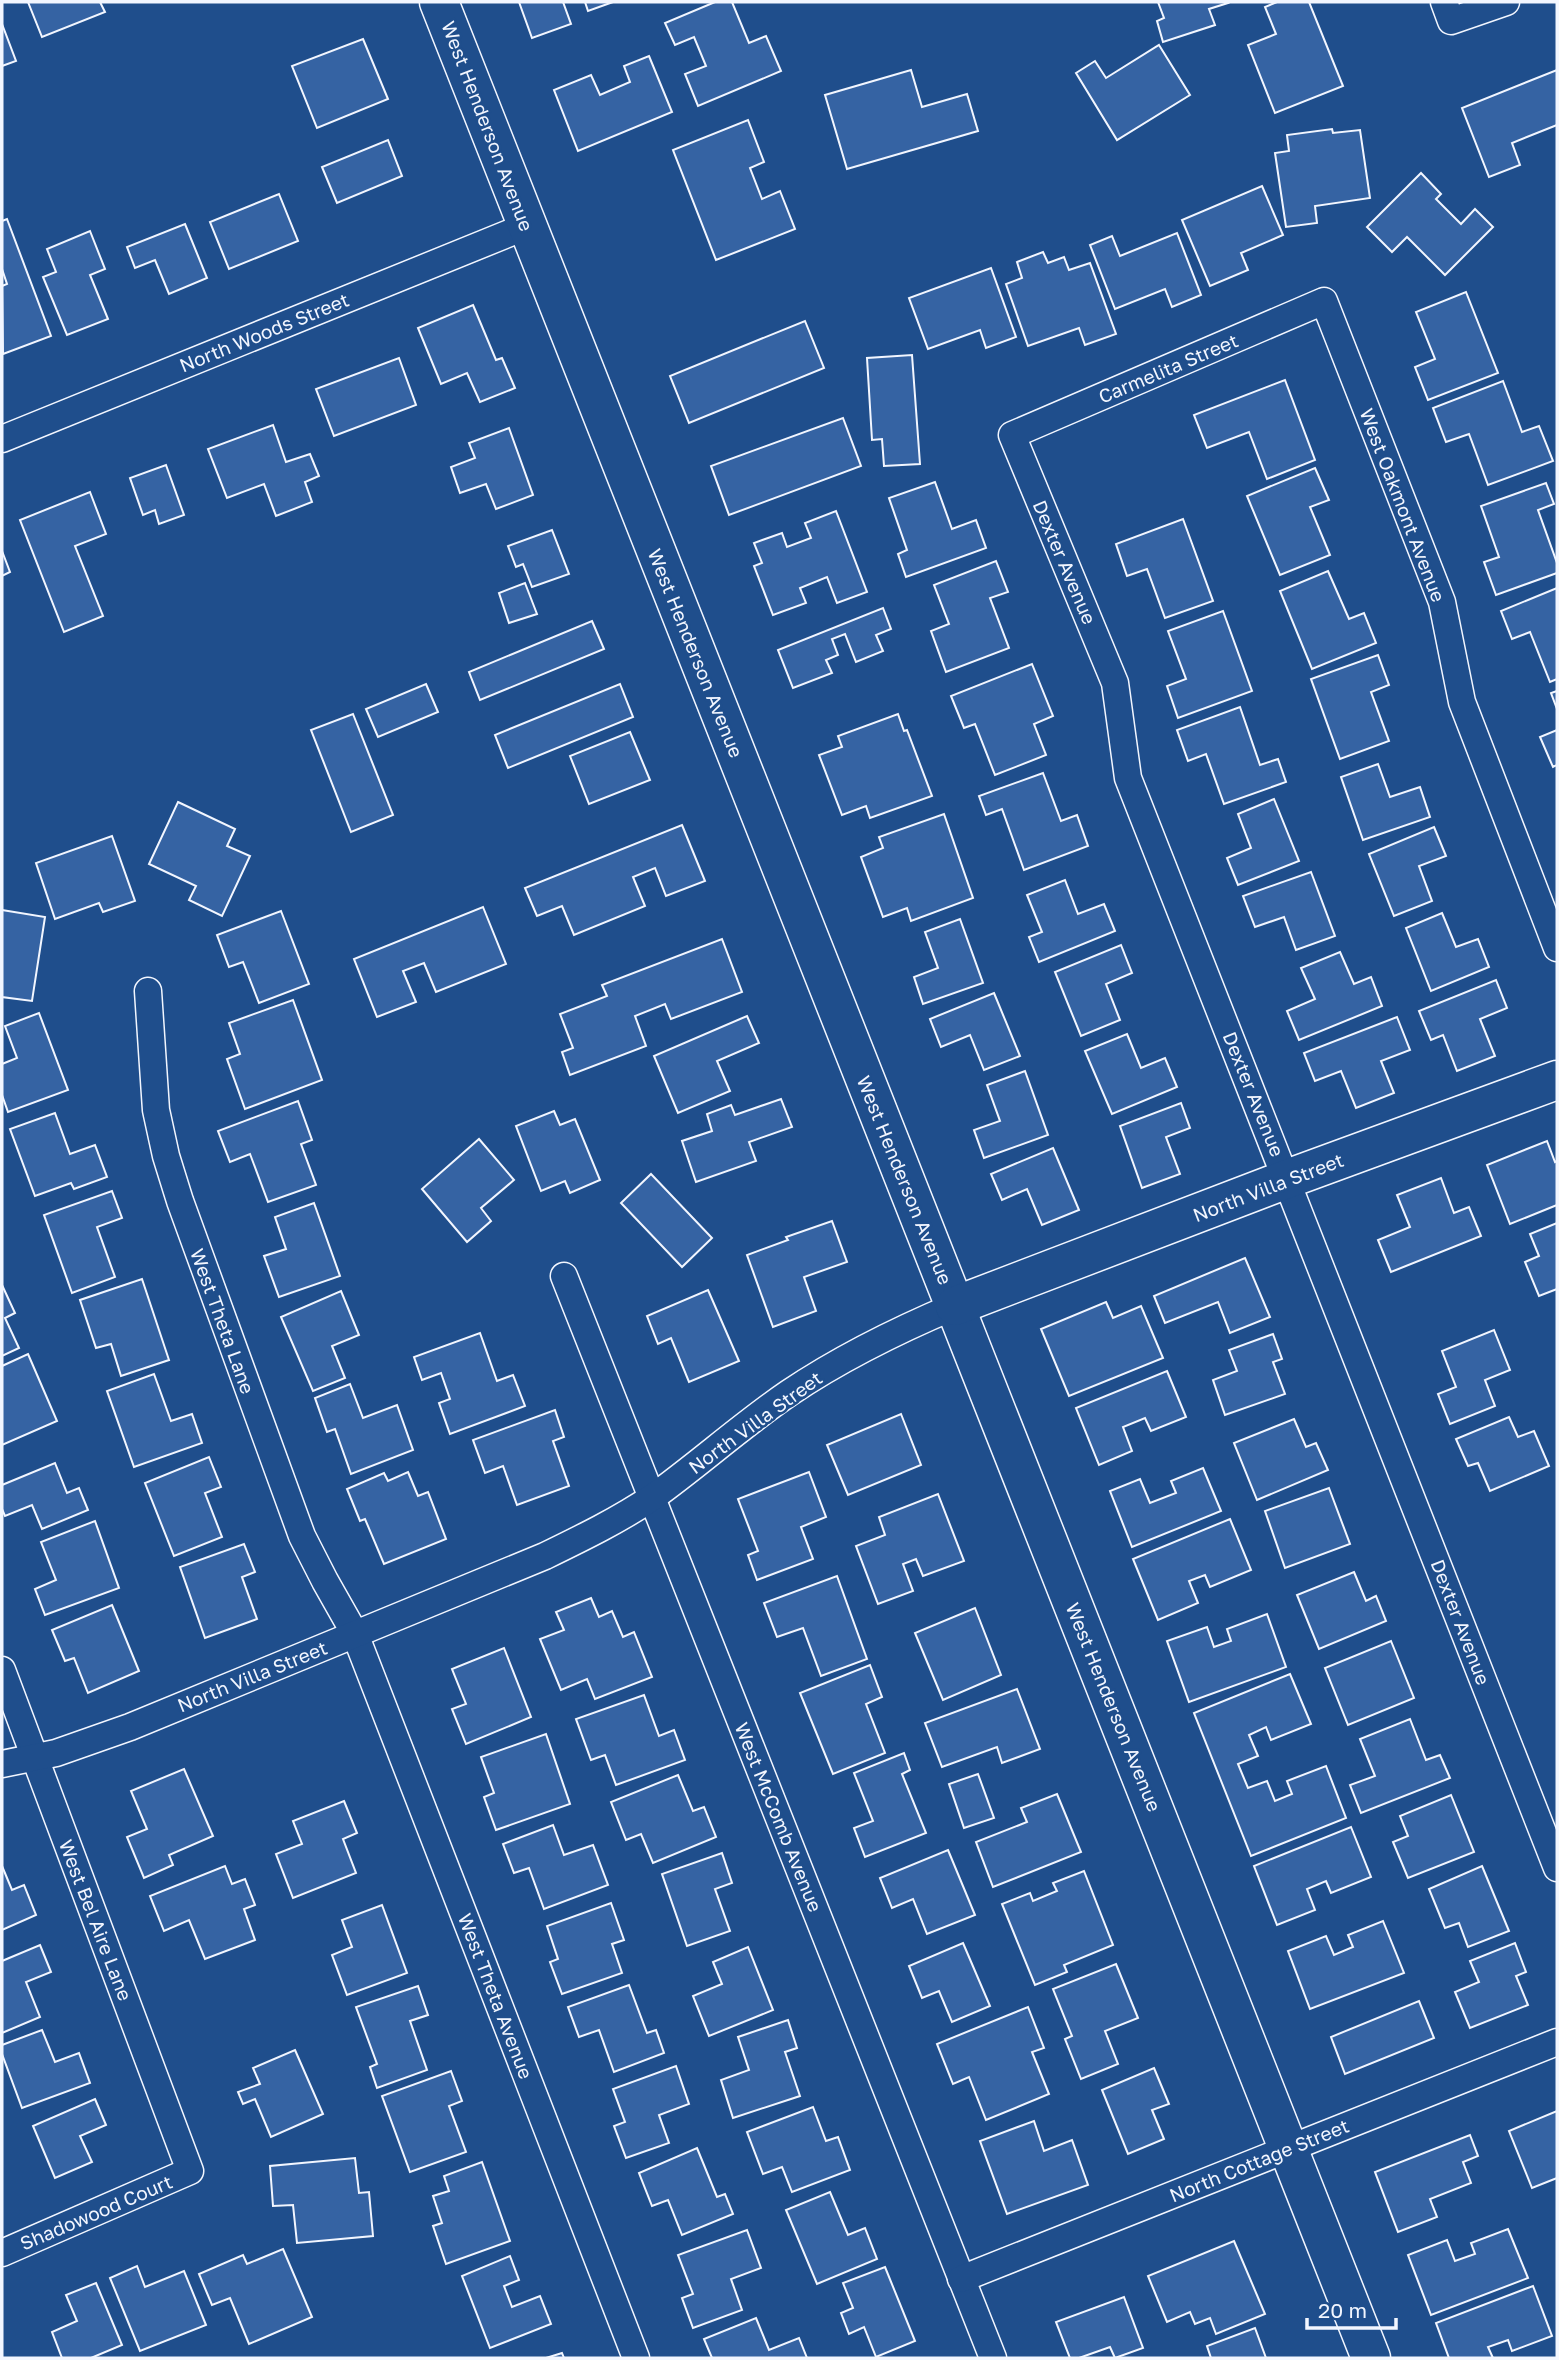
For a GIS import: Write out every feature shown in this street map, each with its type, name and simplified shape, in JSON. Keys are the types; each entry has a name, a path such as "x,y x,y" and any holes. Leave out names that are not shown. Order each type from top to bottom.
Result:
{"main road":[{"name":"West Henderson Avenue","path":"439,2 1371,2358"},
{"name":"North Villa Street","path":"955,1306 1287,1179 1557,1080"}],"street":[{"path":"1448,11 1506,2"},
{"name":"North Woods Street","path":"2,439 527,226"},
{"name":"Carmelita Street","path":"1012,435 1324,301"},
{"name":"West Oakmont Avenue","path":"1324,301 1442,602 1462,702 1557,948"},
{"name":"Dexter Avenue","path":"1012,435 1115,682 1128,778 1557,1868"},
{"name":"West Theta Lane","path":"148,991 156,1110 180,1201 302,1536 355,1634"},
{"name":"West McComb Avenue","path":"565,1276 993,2358"},
{"name":"North Villa Street","path":"2,1764 35,1758 119,1731 545,1556 626,1515 790,1393 902,1329 955,1306"},
{"name":"West Theta Avenue","path":"355,1634 636,2358"},
{"name":"West Bel Aire Lane","path":"2,1670 190,2171"},
{"name":"North Cottage Street","path":"961,2279 1557,2042"},
{"name":"Shadowood Court","path":"2,2253 190,2171"}],"building":[{"path":"28,2 100,2 105,12 42,37"},
{"path":"519,2 563,2 571,24 532,38"},
{"path":"585,2 613,2 588,11"},
{"path":"715,2 732,2 749,43 766,36 781,71 698,106 685,74 706,66 694,37 675,45 665,23"},
{"path":"1158,2 1228,3 1209,9 1215,25 1163,42 1157,21 1164,18"},
{"path":"1277,2 1309,2 1343,86 1275,113 1248,45 1276,34 1265,7"},
{"path":"2,24 16,61 2,66"},
{"path":"363,39 388,99 317,128 292,66"},
{"path":"1159,45 1190,95 1117,140 1076,73 1095,61 1106,78"},
{"path":"649,56 672,112 578,151 554,90 591,75 600,95 630,82 624,66"},
{"path":"911,70 922,107 967,94 978,131 847,169 825,95"},
{"path":"1557,70 1557,125 1512,143 1520,165 1489,177 1462,108"},
{"path":"748,120 764,162 750,168 762,199 780,191 795,229 716,260 673,150"},
{"path":"1332,129 1333,133 1360,130 1370,198 1315,206 1317,223 1286,227 1275,153 1289,151 1287,135"},
{"path":"388,140 402,176 337,203 322,167"},
{"path":"1421,173 1441,194 1436,199 1461,224 1475,209 1493,227 1445,275 1407,237 1392,252 1367,227"},
{"path":"1262,186 1283,235 1241,253 1248,270 1210,286 1182,220"},
{"path":"279,194 298,241 229,269 210,222"},
{"path":"7,219 51,336 3,354 2,286 7,284 2,269 2,221"},
{"path":"185,224 207,278 169,294 155,260 135,268 127,247"},
{"path":"90,231 105,269 90,275 108,319 67,335 43,277 56,272 47,249"},
{"path":"1177,233 1201,295 1172,307 1165,289 1115,309 1090,245 1112,236 1120,256"},
{"path":"1043,252 1048,263 1064,257 1069,270 1090,263 1116,334 1085,345 1079,328 1028,346 1006,284 1022,278 1017,262"},
{"path":"991,268 1016,337 986,348 980,330 928,349 909,298"},
{"path":"1466,292 1498,373 1428,400 1415,367 1435,359 1416,312"},
{"path":"473,305 496,360 502,358 515,388 480,402 467,373 441,384 418,328"},
{"path":"805,321 824,368 689,423 670,376"},
{"path":"912,355 920,464 884,466 882,439 872,440 867,358"},
{"path":"399,358 416,405 334,436 316,389"},
{"path":"1285,380 1315,460 1267,479 1249,432 1207,448 1194,415"},
{"path":"1503,381 1522,432 1539,426 1553,461 1488,485 1469,434 1446,442 1433,408"},
{"path":"843,418 861,466 729,515 711,466"},
{"path":"273,425 286,462 310,454 319,476 305,482 312,502 276,516 264,484 227,498 208,449"},
{"path":"509,428 533,495 496,509 486,484 460,493 451,467 475,458 469,443"},
{"path":"166,465 184,515 159,524 155,510 143,515 130,478"},
{"path":"1315,468 1329,500 1310,507 1330,555 1280,575 1247,496"},
{"path":"935,482 952,529 976,520 986,548 906,577 898,554 907,550 889,498"},
{"path":"1546,483 1554,504 1538,510 1557,563 1557,573 1496,595 1484,562 1499,557 1481,506"},
{"path":"90,492 106,534 75,546 103,616 64,632 20,520"},
{"path":"836,511 867,592 837,603 827,577 800,588 806,603 773,615 754,566 762,563 754,543 782,533 787,547 811,538 805,523"},
{"path":"1183,519 1213,601 1165,618 1147,569 1127,576 1116,544"},
{"path":"552,530 569,574 532,587 523,564 516,567 508,546"},
{"path":"2,551 10,572 2,576"},
{"path":"996,561 1008,592 990,598 1009,648 946,672 931,631 949,624 934,585"},
{"path":"1328,571 1349,619 1364,613 1376,643 1312,669 1280,591"},
{"path":"525,583 537,614 509,623 499,593"},
{"path":"1557,588 1557,679 1550,682 1530,632 1512,639 1501,611"},
{"path":"883,608 891,629 876,635 883,651 856,662 845,634 832,639 838,655 826,660 832,673 793,688 778,650"},
{"path":"1223,611 1252,691 1178,718 1167,686 1186,679 1168,631"},
{"path":"592,621 604,649 480,700 469,672"},
{"path":"1378,655 1389,685 1371,692 1389,741 1340,759 1311,679"},
{"path":"1032,664 1053,716 1034,724 1046,755 995,775 975,724 964,728 951,696"},
{"path":"426,684 438,712 378,737 366,709"},
{"path":"620,684 633,717 508,768 495,735"},
{"path":"1557,691 1557,709 1551,693"},
{"path":"1240,707 1260,765 1278,759 1286,782 1224,804 1206,754 1188,761 1177,730"},
{"path":"353,714 393,815 351,832 311,730"},
{"path":"898,714 904,731 907,730 932,796 870,818 866,806 842,815 819,755 842,747 838,736"},
{"path":"1557,730 1557,765 1553,767 1540,737"},
{"path":"630,732 650,780 589,804 570,756"},
{"path":"1378,764 1390,797 1420,787 1430,817 1363,840 1341,777"},
{"path":"1043,773 1061,821 1077,815 1088,846 1024,870 1002,809 986,815 979,796"},
{"path":"1274,799 1299,861 1238,885 1227,858 1251,848 1238,814"},
{"path":"178,802 235,829 227,846 250,856 222,916 189,900 196,886 149,864"},
{"path":"944,814 973,898 911,921 907,908 883,917 861,857 883,848 879,837"},
{"path":"682,825 705,881 666,896 655,868 633,877 645,906 574,935 562,906 537,916 525,888"},
{"path":"1434,827 1446,856 1419,866 1432,901 1394,916 1369,854"},
{"path":"112,836 135,901 103,912 99,903 55,919 36,863"},
{"path":"1311,872 1335,936 1296,950 1284,917 1255,927 1243,896"},
{"path":"1065,880 1078,914 1104,904 1115,931 1039,962 1029,937 1042,932 1027,895"},
{"path":"483,907 506,964 436,992 424,963 403,971 416,1002 377,1017 354,959"},
{"path":"2,910 45,917 32,1001 2,997"},
{"path":"281,911 309,984 259,1003 243,962 229,967 217,935"},
{"path":"1442,913 1456,947 1478,939 1489,967 1431,991 1406,928"},
{"path":"960,919 983,983 923,1004 914,977 938,968 925,932"},
{"path":"722,939 742,992 671,1019 665,1004 635,1016 646,1046 570,1075 562,1052 573,1048 560,1014 607,996 602,985"},
{"path":"1121,945 1132,973 1106,984 1120,1020 1081,1036 1055,972"},
{"path":"1340,952 1354,984 1371,977 1382,1006 1299,1040 1287,1011 1315,999 1301,968"},
{"path":"1496,980 1507,1008 1480,1019 1495,1056 1457,1071 1443,1035 1431,1040 1419,1011"},
{"path":"994,993 1020,1056 984,1070 970,1035 941,1047 930,1019"},
{"path":"293,1000 322,1080 245,1109 227,1059 240,1054 229,1023"},
{"path":"39,1013 68,1090 8,1112 2,1095 2,1064 17,1058 5,1026"},
{"path":"747,1016 759,1043 717,1061 730,1091 678,1113 654,1056"},
{"path":"1397,1017 1410,1050 1381,1061 1394,1093 1356,1108 1341,1071 1315,1081 1304,1053"},
{"path":"1127,1034 1141,1068 1165,1058 1177,1087 1112,1114 1085,1051"},
{"path":"1025,1071 1048,1135 984,1158 974,1130 1000,1121 987,1085"},
{"path":"781,1099 792,1127 749,1142 756,1161 696,1182 682,1141 712,1131 707,1114 731,1105 735,1115"},
{"path":"298,1101 312,1140 301,1144 316,1185 268,1202 250,1154 230,1162 218,1131"},
{"path":"1181,1103 1190,1128 1166,1137 1180,1174 1142,1188 1120,1126"},
{"path":"554,1111 560,1125 575,1119 600,1180 570,1193 565,1181 541,1191 516,1126"},
{"path":"55,1113 70,1154 95,1145 107,1177 74,1189 71,1183 35,1196 10,1129"},
{"path":"479,1139 514,1180 481,1208 491,1221 467,1242 422,1189"},
{"path":"1547,1141 1555,1162 1557,1161 1557,1205 1510,1224 1487,1165"},
{"path":"1053,1148 1079,1210 1042,1225 1027,1189 1002,1200 991,1174"},
{"path":"651,1174 712,1238 682,1267 621,1203"},
{"path":"1441,1178 1454,1213 1469,1207 1481,1236 1391,1272 1378,1240 1410,1227 1397,1195"},
{"path":"112,1191 122,1218 97,1227 115,1277 72,1293 44,1215"},
{"path":"314,1203 340,1276 279,1297 264,1256 286,1249 275,1217"},
{"path":"832,1221 847,1262 804,1277 816,1311 773,1327 747,1255 788,1240 786,1237"},
{"path":"1557,1223 1557,1289 1539,1296 1525,1262 1539,1256 1530,1234"},
{"path":"1245,1258 1270,1317 1230,1333 1218,1302 1165,1323 1154,1296"},
{"path":"142,1279 169,1360 121,1376 111,1344 96,1348 80,1300"},
{"path":"2,1285 15,1313 5,1318 19,1348 2,1356"},
{"path":"708,1290 739,1361 689,1382 671,1338 658,1344 647,1316"},
{"path":"341,1291 359,1335 332,1346 345,1378 313,1391 281,1317"},
{"path":"1106,1302 1113,1318 1141,1306 1163,1358 1069,1396 1041,1329"},
{"path":"1494,1330 1510,1370 1485,1380 1495,1406 1450,1424 1438,1394 1456,1387 1442,1351"},
{"path":"480,1333 497,1381 513,1375 525,1406 450,1434 439,1403 450,1399 441,1373 422,1380 414,1357"},
{"path":"1273,1334 1282,1359 1273,1362 1285,1394 1225,1415 1213,1380 1237,1371 1229,1350"},
{"path":"28,1354 57,1421 2,1445 2,1366"},
{"path":"1167,1371 1186,1417 1151,1431 1145,1418 1123,1427 1132,1451 1099,1465 1076,1408"},
{"path":"154,1374 171,1421 192,1414 202,1443 134,1467 107,1391"},
{"path":"350,1384 363,1418 397,1405 413,1450 351,1474 335,1429 327,1432 315,1398"},
{"path":"555,1410 564,1437 553,1441 569,1486 517,1505 503,1466 485,1473 473,1440"},
{"path":"901,1414 921,1465 848,1495 827,1445"},
{"path":"1509,1417 1518,1437 1534,1431 1549,1466 1490,1491 1478,1463 1468,1466 1456,1439"},
{"path":"1294,1419 1306,1447 1316,1443 1328,1470 1257,1500 1234,1443"},
{"path":"209,1457 221,1487 205,1493 222,1537 174,1556 145,1483"},
{"path":"55,1463 67,1493 79,1488 88,1510 42,1529 32,1505 5,1516 2,1509 2,1485"},
{"path":"1203,1468 1221,1511 1132,1547 1110,1491 1140,1479 1150,1503 1176,1493 1171,1481"},
{"path":"408,1472 418,1496 428,1492 446,1539 384,1564 365,1519 360,1521 347,1489 384,1473 388,1481"},
{"path":"809,1472 826,1517 801,1527 813,1559 757,1580 748,1555 758,1551 738,1499"},
{"path":"1329,1488 1350,1544 1285,1568 1265,1511"},
{"path":"938,1494 964,1561 923,1576 916,1559 903,1564 913,1591 878,1604 856,1546 885,1535 879,1517"},
{"path":"1230,1519 1251,1570 1210,1587 1205,1575 1189,1581 1198,1603 1158,1620 1133,1559"},
{"path":"95,1521 119,1588 45,1615 35,1589 56,1580 41,1542"},
{"path":"244,1544 255,1572 242,1577 257,1619 205,1638 180,1567"},
{"path":"1354,1572 1366,1601 1376,1596 1386,1621 1319,1649 1297,1595"},
{"path":"837,1576 867,1659 821,1676 803,1628 777,1637 764,1603"},
{"path":"591,1598 599,1617 612,1611 623,1637 634,1632 652,1677 595,1699 587,1679 561,1690 540,1639 564,1630 556,1612"},
{"path":"112,1605 139,1671 88,1693 74,1658 65,1661 52,1630"},
{"path":"975,1608 1001,1675 943,1700 915,1633"},
{"path":"1267,1614 1286,1667 1189,1702 1167,1641 1207,1627 1214,1647 1231,1641 1227,1629"},
{"path":"1391,1641 1414,1698 1348,1725 1325,1668"},
{"path":"504,1648 531,1717 466,1744 452,1709 466,1704 452,1669"},
{"path":"870,1665 882,1697 866,1704 885,1753 833,1774 800,1693"},
{"path":"1290,1674 1311,1724 1271,1740 1266,1727 1249,1735 1258,1756 1238,1764 1248,1788 1267,1781 1275,1801 1292,1794 1287,1781 1326,1766 1346,1818 1251,1856 1194,1713"},
{"path":"1017,1689 1040,1749 1002,1763 997,1747 942,1767 925,1723"},
{"path":"644,1695 659,1736 674,1730 685,1760 616,1785 605,1755 591,1760 576,1719"},
{"path":"1410,1719 1426,1760 1440,1755 1450,1778 1361,1813 1350,1785 1375,1776 1360,1739"},
{"path":"546,1734 570,1804 496,1830 484,1797 494,1793 481,1757"},
{"path":"904,1753 910,1770 902,1774 926,1833 865,1857 854,1828 873,1821 854,1773"},
{"path":"184,1769 213,1836 169,1855 173,1865 144,1878 127,1837 147,1829 131,1791"},
{"path":"978,1774 994,1818 964,1828 949,1784"},
{"path":"678,1775 693,1811 704,1807 716,1837 653,1863 641,1834 626,1840 611,1802"},
{"path":"1057,1794 1081,1852 993,1887 976,1842 1027,1822 1021,1808"},
{"path":"1451,1795 1474,1852 1408,1878 1393,1842 1408,1836 1400,1816"},
{"path":"344,1801 357,1833 343,1839 356,1873 293,1898 276,1854 302,1844 293,1821"},
{"path":"553,1825 564,1855 593,1845 608,1885 544,1909 529,1868 514,1873 503,1844"},
{"path":"1351,1827 1371,1877 1331,1893 1326,1881 1307,1889 1315,1910 1277,1925 1254,1866"},
{"path":"948,1850 975,1915 927,1934 913,1899 892,1908 880,1878"},
{"path":"722,1853 732,1883 715,1889 730,1931 687,1946 662,1874"},
{"path":"2,1866 12,1890 24,1885 36,1915 2,1930"},
{"path":"225,1866 232,1884 245,1879 255,1905 244,1909 255,1940 205,1959 189,1920 164,1931 150,1896"},
{"path":"1482,1866 1509,1931 1468,1947 1459,1923 1445,1928 1429,1889"},
{"path":"1084,1871 1113,1945 1064,1965 1067,1972 1035,1985 1002,1904 1030,1893 1033,1901 1057,1891 1053,1883"},
{"path":"611,1903 624,1940 612,1944 622,1973 562,1994 550,1962 558,1959 547,1926"},
{"path":"382,1905 407,1973 347,1995 332,1955 352,1947 342,1920"},
{"path":"1383,1921 1404,1973 1310,2009 1288,1951 1326,1936 1334,1955 1353,1947 1348,1935"},
{"path":"963,1943 990,2006 952,2022 939,1991 922,1998 909,1966"},
{"path":"1515,1943 1526,1972 1516,1976 1528,2005 1470,2028 1455,1992 1479,1982 1470,1961"},
{"path":"40,1945 51,1972 26,1982 40,2017 2,2033 2,1961"},
{"path":"748,1947 773,2010 709,2036 693,1996 722,1984 713,1962"},
{"path":"1116,1964 1138,2018 1105,2031 1118,2064 1081,2079 1065,2039 1072,2036 1053,1989"},
{"path":"629,1985 647,2033 656,2030 664,2053 614,2072 599,2030 579,2037 568,2007"},
{"path":"418,1986 428,2015 410,2021 427,2070 377,2088 370,2067 377,2064 356,2007"},
{"path":"1419,2001 1434,2038 1345,2074 1331,2037"},
{"path":"1028,2007 1044,2048 1032,2052 1049,2094 986,2120 969,2077 953,2084 937,2044"},
{"path":"788,2020 797,2048 785,2052 800,2096 733,2118 721,2080 749,2070 738,2037"},
{"path":"42,2030 55,2062 79,2053 90,2083 22,2108 2,2054 2,2045"},
{"path":"295,2050 323,2114 271,2137 255,2099 243,2104 238,2092 260,2084 253,2068"},
{"path":"676,2066 689,2104 659,2115 669,2143 626,2158 614,2126 625,2122 613,2089"},
{"path":"1154,2068 1169,2104 1152,2110 1164,2139 1128,2154 1102,2090"},
{"path":"451,2071 462,2101 449,2106 466,2152 410,2172 382,2096"},
{"path":"95,2099 106,2125 80,2136 92,2162 55,2178 33,2126"},
{"path":"813,2107 826,2141 838,2137 850,2170 792,2192 782,2167 763,2174 747,2132"},
{"path":"1557,2111 1557,2178 1532,2188 1509,2131"},
{"path":"1034,2121 1044,2151 1072,2140 1088,2185 1007,2214 980,2141"},
{"path":"1470,2135 1478,2156 1463,2162 1471,2183 1430,2199 1437,2217 1398,2232 1375,2172"},
{"path":"697,2148 717,2197 725,2194 733,2214 682,2235 668,2200 652,2206 639,2173"},
{"path":"355,2158 359,2193 369,2192 373,2236 297,2243 293,2205 273,2206 270,2166"},
{"path":"482,2162 510,2241 446,2264 433,2226 442,2223 433,2196 449,2191 444,2176"},
{"path":"830,2192 848,2235 865,2228 877,2259 817,2284 786,2210"},
{"path":"1508,2229 1528,2278 1431,2315 1408,2255 1447,2240 1455,2261 1475,2254 1471,2243"},
{"path":"747,2230 761,2268 731,2279 742,2310 693,2328 682,2298 693,2294 678,2255"},
{"path":"1234,2241 1265,2314 1216,2334 1210,2318 1195,2324 1190,2312 1167,2322 1148,2276"},
{"path":"283,2249 312,2317 249,2344 230,2298 212,2305 199,2274 243,2255 247,2264"},
{"path":"510,2256 519,2280 504,2286 512,2307 540,2296 551,2324 490,2348 462,2276"},
{"path":"137,2266 145,2287 184,2271 206,2325 140,2351 110,2278"},
{"path":"885,2267 915,2341 876,2357 864,2327 849,2334 841,2313 853,2308 843,2283"},
{"path":"96,2283 122,2345 91,2358 62,2358 52,2332 77,2321 66,2295"},
{"path":"1533,2286 1552,2336 1512,2351 1508,2340 1488,2347 1493,2358 1449,2358 1436,2323"},
{"path":"1124,2297 1143,2348 1115,2358 1110,2347 1079,2358 1070,2358 1056,2322"},
{"path":"756,2318 769,2350 799,2338 807,2358 712,2358 704,2339"},
{"path":"1255,2328 1266,2358 1211,2358 1207,2346"},
{"path":"562,2353 564,2358 546,2358"}]}
